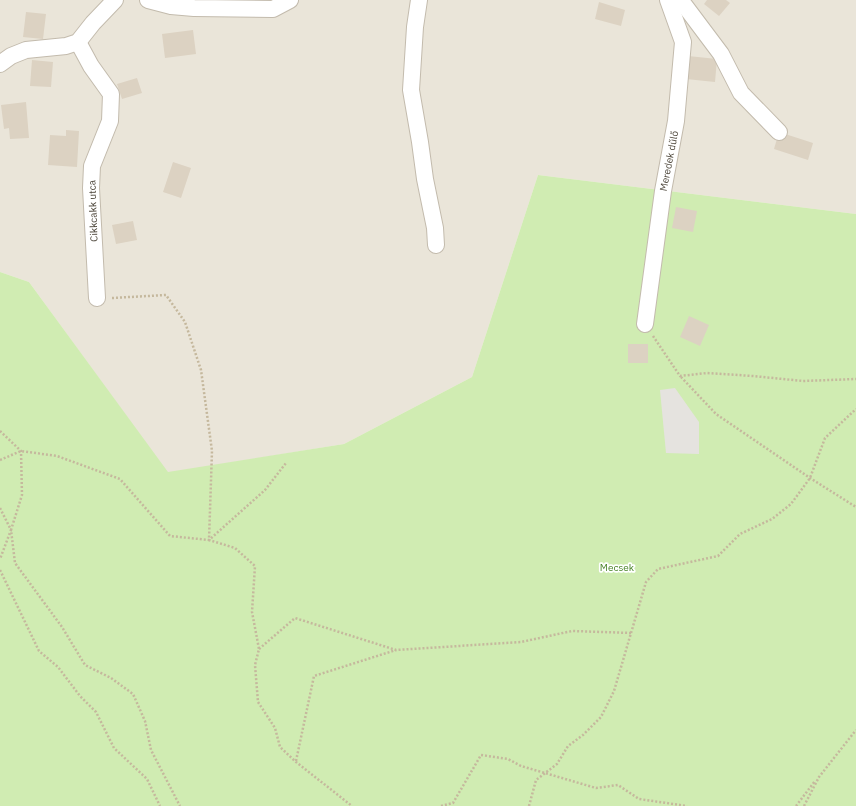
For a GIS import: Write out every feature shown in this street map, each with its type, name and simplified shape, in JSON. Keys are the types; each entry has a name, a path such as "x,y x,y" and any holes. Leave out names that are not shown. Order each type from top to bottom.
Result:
{"street":[{"path":"0,64 11,56 26,50 66,46 78,42 93,23 115,0"},
{"path":"148,0 171,6 194,8 273,8 290,0"},
{"path":"419,0 415,27 411,90 425,179 435,228 436,245"},
{"name":"Meredek dűlő","path":"645,324 663,191 676,120 683,42 668,0"},
{"path":"678,0 685,6 721,54 741,93 779,132"},
{"name":"Cikkcakk utca","path":"78,42 91,66 111,94 110,121 92,166 91,188 97,298"}],"path":[{"path":"97,298 166,295 185,322 202,370 212,451 209,540"},
{"path":"645,324 680,376 716,414 810,478 856,507"},
{"path":"680,376 708,374 753,376 803,381 856,379"},
{"path":"529,806 536,780 557,764 568,746 583,735 601,717 614,691 646,582 658,569 718,556 740,534 772,519 791,504 810,478 825,438 856,409"},
{"path":"0,431 21,451 22,494 0,559"},
{"path":"0,460 21,451 57,456 120,479 170,536 209,540 235,548 255,566 252,612 259,650 254,665 258,702 276,728 280,747 296,762 352,806"},
{"path":"209,540 265,490 286,463"},
{"path":"0,508 11,530 15,563 62,627 85,665 111,678 133,694 145,721 151,750 180,806"},
{"path":"0,570 39,651 58,667 80,696 96,712 114,748 147,779 160,806"},
{"path":"259,650 295,618 396,650"},
{"path":"296,762 314,676 396,650 521,642 572,632 632,633"},
{"path":"796,806 856,730"},
{"path":"441,806 453,804 481,755 508,759 521,766 596,788 618,785 639,799 687,806"},
{"path":"804,806 819,777"}],"shaded area":[{"path":"0,0 856,0 856,214 538,175 472,377 344,444 168,473 29,282 0,272"},
{"path":"675,388 699,422 699,454 666,453 660,390"}],"green space":[{"name":"Mecsek","path":"538,175 856,214 856,806 0,806 0,272 29,282 168,472 344,444 472,377"}],"building":[{"path":"707,0 726,0 730,3 719,16 704,4"},
{"path":"599,2 625,10 621,26 595,19"},
{"path":"26,12 46,14 43,39 23,37"},
{"path":"193,30 196,54 165,58 162,34"},
{"path":"688,56 717,59 715,82 686,79"},
{"path":"32,60 53,62 51,87 30,86"},
{"path":"137,78 142,93 122,99 117,84"},
{"path":"26,102 29,138 10,139 9,128 4,129 1,105"},
{"path":"66,130 79,131 77,167 48,165 50,135 66,136"},
{"path":"779,132 813,143 808,160 774,149"},
{"path":"173,162 191,168 181,198 163,192"},
{"path":"676,207 697,211 693,232 672,228"},
{"path":"133,221 137,240 116,244 112,225"},
{"path":"689,316 709,325 700,346 680,337"},
{"path":"628,344 648,344 648,363 628,363"}]}
